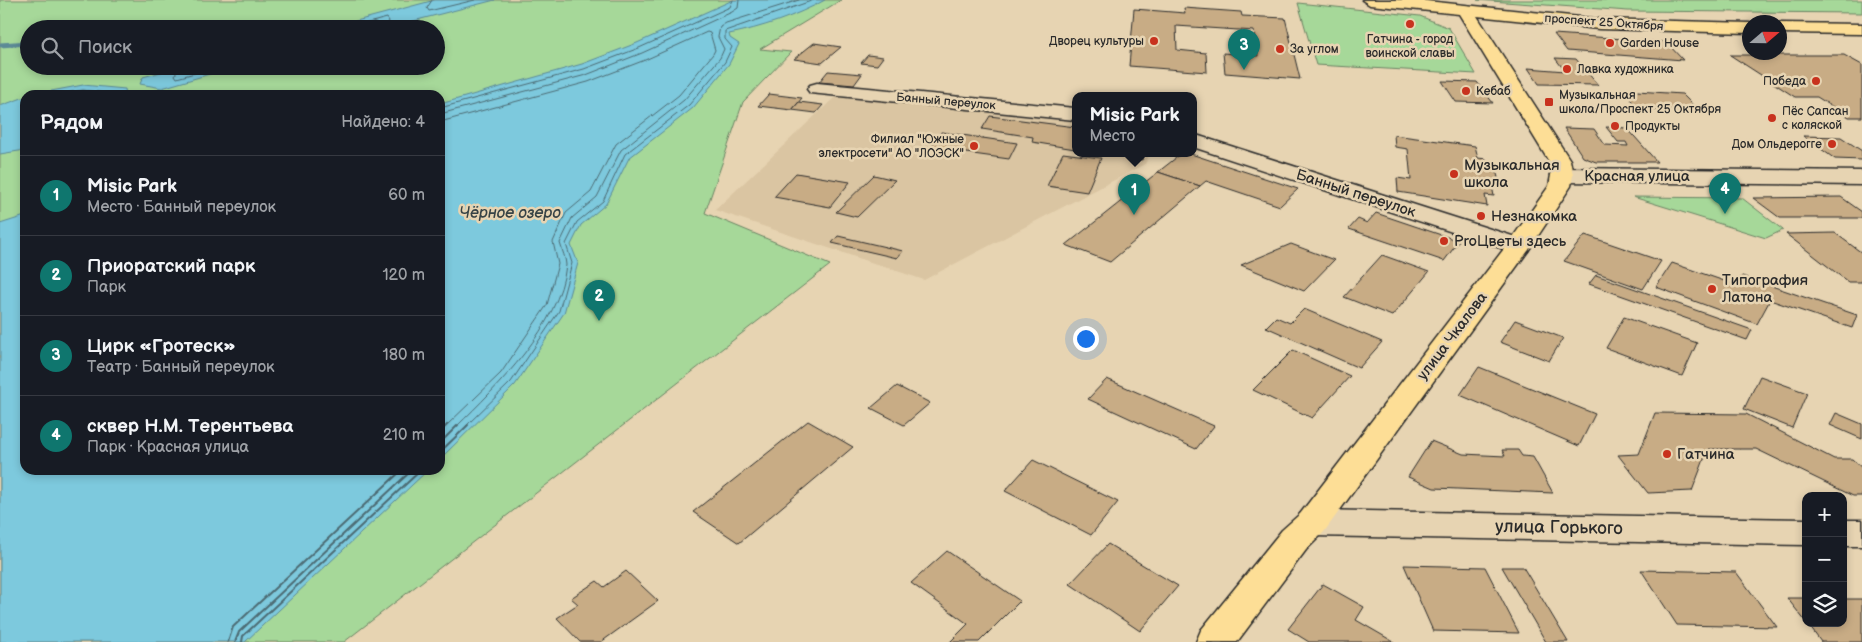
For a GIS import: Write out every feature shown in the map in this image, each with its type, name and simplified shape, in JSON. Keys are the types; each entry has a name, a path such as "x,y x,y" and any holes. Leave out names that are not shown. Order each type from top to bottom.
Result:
{"main road":[{"name":"проспект 25 Октября","path":"1370,0 1599,24 1742,28"},
{"path":"1465,11 1559,160 1562,175"},
{"path":"1787,28 1862,29"},
{"name":"улица Чкалова","path":"1215,642 1294,540 1312,523 1519,246 1560,186 1562,175"}],"street":[{"name":"Банный переулок","path":"816,89 1072,114"},
{"name":"Банный переулок","path":"1197,141 1519,246"},
{"name":"Красная улица","path":"1562,175 1862,178"},
{"name":"улица Горького","path":"1312,523 1802,532"},
{"path":"1847,532 1862,533"}],"shaded area":[{"path":"835,97 1072,120 1072,157 1148,157 1145,164 924,280 715,210"}],"green space":[{"path":"0,0 841,0 760,49 791,52 743,102 705,213 830,265 344,642 0,642"},
{"path":"1477,0 1862,0 1862,13 1628,11"},
{"path":"1298,3 1420,16 1449,28 1476,74 1316,65"},
{"path":"1633,197 1742,198 1783,230 1766,238"}],"water":[{"path":"435,0 495,0 417,20 360,20"},
{"name":"Чёрное озеро","path":"733,0 825,0 778,21 729,34 730,38 739,44 729,64 693,108 629,158 606,204 581,225 571,245 578,263 564,313 515,385 445,454 445,103 582,64 637,43"},
{"path":"150,75 206,75 162,88 140,84 143,77"},
{"path":"83,85 125,90 56,90"},
{"path":"20,99 20,151 0,154 0,106"},
{"path":"20,218 20,475 423,475 245,642 0,642 0,224"}],"building":[{"name":"Дворец культуры","path":"1184,8 1241,12 1242,16 1285,18 1300,79 1225,73 1223,53 1258,56 1254,31 1176,26 1177,50 1206,53 1207,72 1129,66 1134,9 1185,13"},
{"path":"1554,34 1666,42 1683,60 1567,51"},
{"path":"814,43 841,47 822,63 794,59"},
{"path":"868,55 883,57 877,65 861,63"},
{"name":"Победа","path":"1730,55 1742,55 1742,60 1787,60 1787,55 1844,55 1862,65 1862,117 1849,117 1817,97 1795,97"},
{"path":"1555,58 1576,59 1598,85 1539,84 1528,68 1565,71"},
{"path":"828,71 862,74 854,85 819,82"},
{"name":"Кебаб","path":"1442,81 1477,82 1493,103 1456,102"},
{"path":"1622,90 1682,94 1701,113 1639,109"},
{"path":"769,94 802,98 792,110 758,106"},
{"path":"799,102 823,105 816,113 792,110"},
{"path":"990,116 1072,127 1072,149 1032,142 1033,137 982,129"},
{"path":"1606,127 1627,128 1657,162 1596,162 1583,157 1564,128 1594,129 1605,145 1628,146 1626,142 1618,142"},
{"name":"Филиал \"Южные электросети\" АО \"ЛОЭСК\"","path":"941,132 1017,143 1009,159 930,148"},
{"name":"Музыкальная школа","path":"1394,135 1475,146 1478,158 1486,159 1488,168 1496,169 1500,187 1492,186 1494,196 1485,195 1487,206 1398,192 1397,178 1411,180 1408,149 1395,147"},
{"name":"Дом Ольдерогге","path":"1803,136 1841,137 1862,151 1862,160 1835,159"},
{"path":"1063,153 1072,154 1072,157 1101,158 1087,192 1047,186"},
{"path":"1197,156 1298,189 1280,206 1206,181 1200,186 1158,172 1177,157"},
{"path":"1123,157 1143,157 1142,160"},
{"path":"1158,172 1200,186 1110,262 1066,245"},
{"path":"796,173 850,182 830,207 774,197"},
{"path":"874,175 895,180 857,217 836,212"},
{"path":"1841,197 1862,212 1862,218 1780,218 1753,198"},
{"path":"1376,213 1459,241 1444,261 1349,229 1358,219 1367,223"},
{"path":"1835,233 1862,253 1862,282 1848,282 1786,234"},
{"path":"1585,235 1661,261 1643,289 1564,261"},
{"path":"838,236 903,251 897,258 832,243"},
{"path":"1291,244 1334,260 1304,291 1241,265"},
{"path":"1382,255 1429,272 1392,316 1344,297"},
{"path":"1672,263 1736,285 1742,276 1857,315 1852,328 1770,300 1757,324 1656,287"},
{"path":"1596,275 1752,330 1747,340 1589,284"},
{"path":"1304,309 1382,342 1359,368 1266,327 1276,317 1290,323"},
{"path":"1624,317 1697,343 1682,376 1606,348"},
{"path":"1515,320 1563,338 1549,361 1500,342"},
{"path":"1293,350 1350,376 1312,418 1253,390"},
{"path":"1479,367 1595,414 1579,446 1460,395"},
{"path":"1760,376 1807,393 1792,428 1744,409"},
{"path":"1107,379 1214,426 1196,449 1088,399"},
{"path":"897,386 930,403 904,425 871,408"},
{"name":"Гатчина","path":"1655,413 1746,414 1834,459 1852,459 1862,468 1862,496 1853,496 1756,449 1708,449 1692,491 1648,493 1618,455 1639,454"},
{"path":"1836,413 1862,424 1862,439 1830,425"},
{"path":"808,421 853,447 739,543 693,512"},
{"path":"1431,441 1463,454 1505,456 1502,450 1518,450 1522,456 1533,457 1553,493 1434,488 1408,477"},
{"path":"1033,460 1118,502 1091,535 1005,491"},
{"path":"1108,544 1178,586 1140,631 1070,584"},
{"path":"947,551 1020,601 979,642 950,642 968,624 911,583"},
{"path":"1404,565 1485,567 1519,633 1433,631"},
{"path":"1502,567 1523,567 1568,642 1546,642"},
{"path":"1641,570 1736,572 1777,627 1677,625"},
{"path":"626,571 658,601 601,642 580,642 557,618 578,604 571,598 597,581 604,587"},
{"path":"1323,584 1364,607 1356,620 1394,642 1309,642 1288,629"},
{"path":"1787,598 1802,598 1802,617"},
{"path":"1847,599 1862,599 1862,642 1821,642 1810,627 1847,627"}],"waterway":[{"path":"0,45 20,44"}],"place":[{"name":"Гатчина - город воинской славы","path":"1410,24"},
{"name":"Дворец культуры","path":"1154,41"},
{"name":"Garden House","path":"1610,43"},
{"name":"За углом","path":"1280,49"},
{"name":"Лавка художника","path":"1567,69"},
{"name":"Цирк «Гротеск»","path":"1244,70"},
{"name":"Победа","path":"1816,81"},
{"name":"Кебаб","path":"1466,91"},
{"name":"Музыкальная школа/Проспект 25 Октября","path":"1549,102"},
{"name":"Пёс Сапсан с коляской","path":"1772,118"},
{"name":"Продукты","path":"1615,126"},
{"name":"Дом Ольдерогге","path":"1832,144"},
{"name":"Филиал \"Южные электросети\" АО \"ЛОЭСК\"","path":"974,146"},
{"name":"Музыкальная школа","path":"1454,174"},
{"name":"сквер Н.М. Терентьева","path":"1725,214"},
{"name":"Misic Park","path":"1134,215"},
{"name":"Незнакомка","path":"1481,216"},
{"name":"ProЦветы здесь","path":"1444,241"},
{"name":"Типография Латона","path":"1712,289"},
{"name":"Приоратский парк","path":"599,321"},
{"name":"Гатчина","path":"1667,454"}]}
